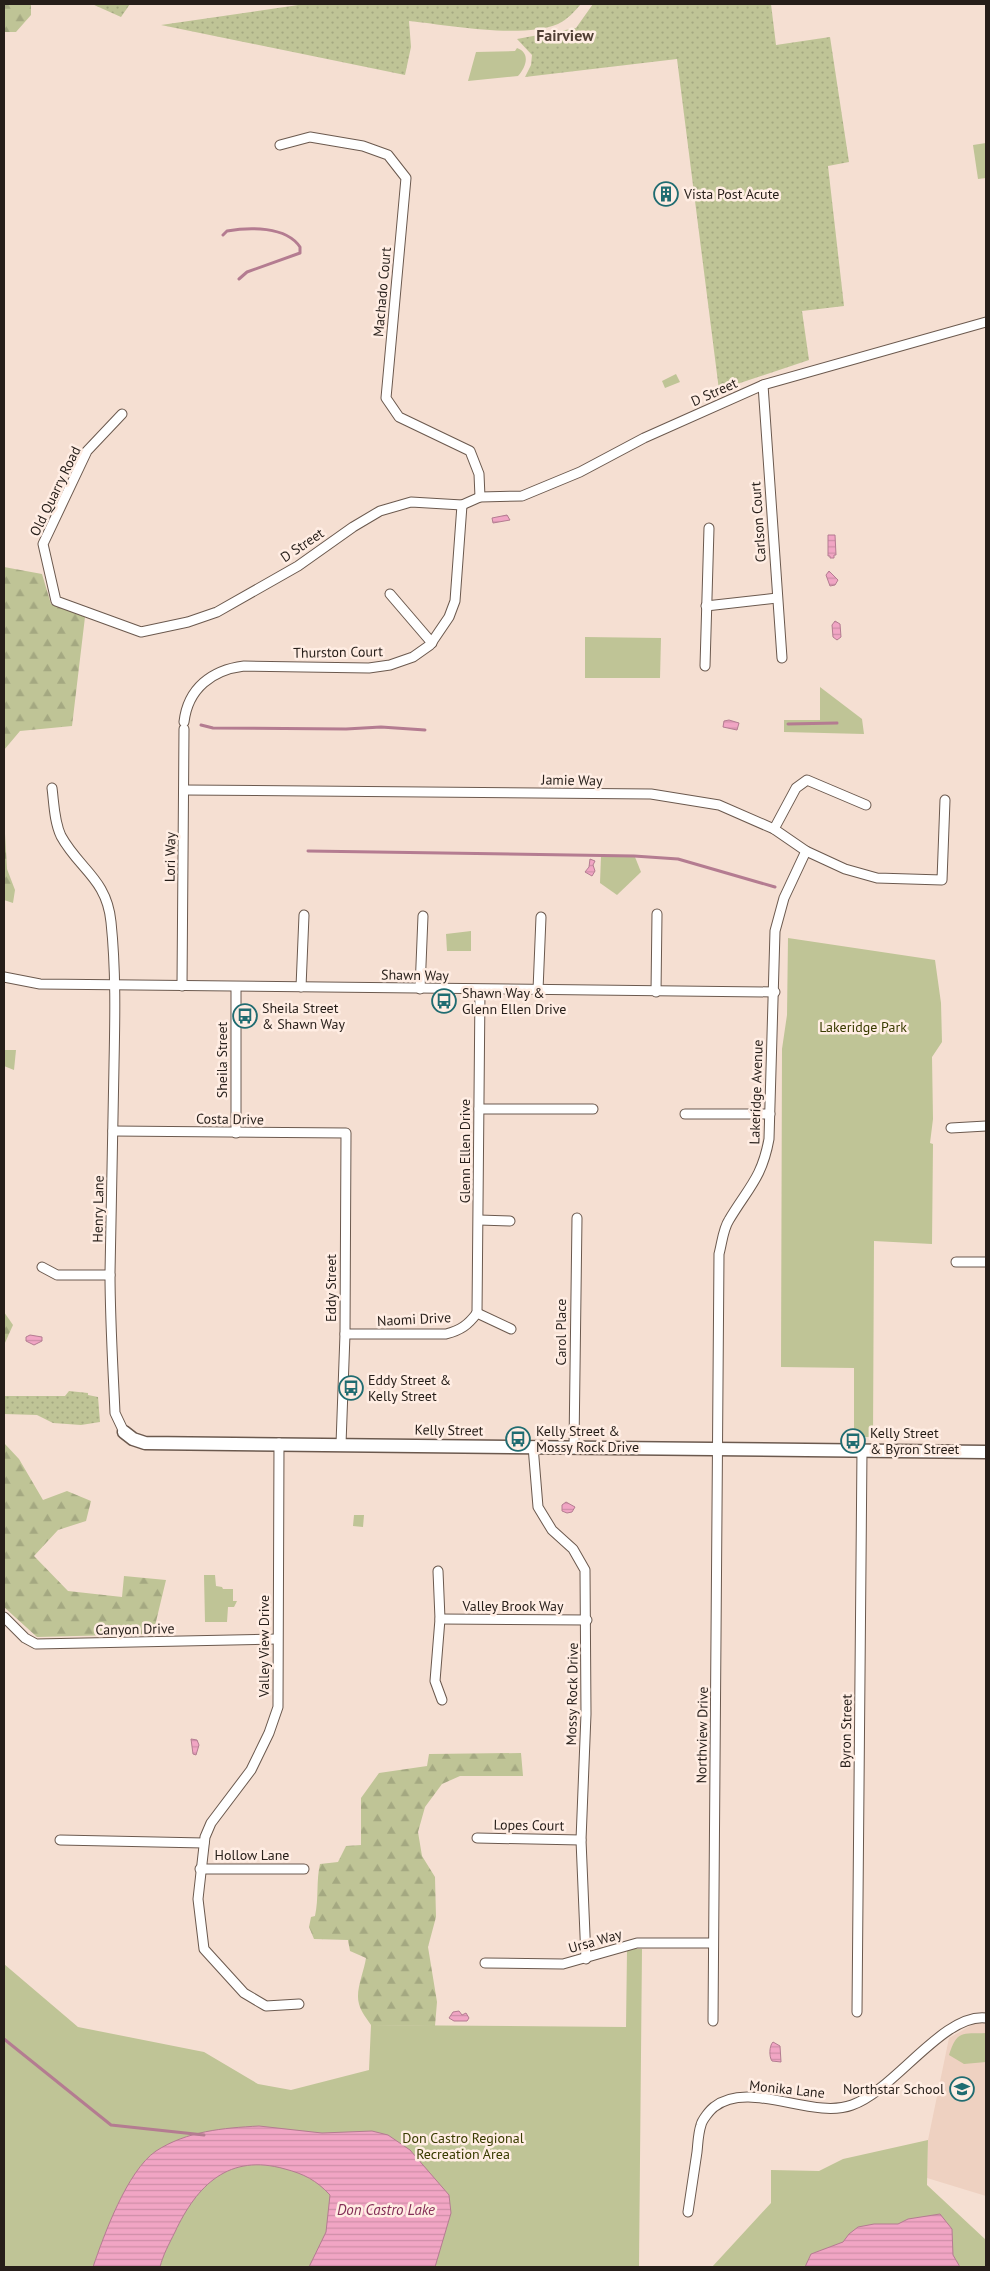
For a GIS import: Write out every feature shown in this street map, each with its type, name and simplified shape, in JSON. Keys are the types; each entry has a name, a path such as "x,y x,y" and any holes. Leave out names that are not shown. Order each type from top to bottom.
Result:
{"street":[{"name":"Machado Court","path":"280,145 310,137 363,146 388,155 406,178 386,398 399,417 470,451 480,474 480,498"},
{"name":"D Street","path":"188,622 217,612 298,566 353,526 380,511 412,502 462,505 480,498 522,496 580,472 644,438 764,385 986,322"},
{"name":"Carlson Court","path":"764,385 782,658"},
{"name":"Old Quarry Road","path":"122,414 87,452 43,544 56,601 141,632 188,622"},
{"name":"Thurston Court","path":"184,725 188,703 194,692 204,681 216,673 229,668 244,666 369,668 390,665 413,657 432,643 449,617 455,601 462,505"},
{"path":"705,666 709,528"},
{"path":"390,594 432,643"},
{"path":"706,606 777,598"},
{"name":"Lori Way","path":"182,986 184,725"},
{"path":"774,829 796,788 807,780 866,805"},
{"name":"Henry Lane","path":"52,788 55,815 60,834 72,852 88,868 100,886 109,906 115,984 110,1275 115,1413 124,1432"},
{"name":"Jamie Way","path":"184,790 651,794 719,806 774,829 806,850 845,869 877,878 942,880 944,800"},
{"name":"Lakeridge Avenue","path":"717,1448 719,1254 728,1221 753,1185 765,1161 769,1139 770,1049 775,992 775,931 784,898 806,850"},
{"path":"656,914 656,992"},
{"path":"301,987 304,915"},
{"path":"420,989 423,916"},
{"path":"538,990 541,917"},
{"name":"Shawn Way","path":"4,977 40,984 775,992"},
{"name":"Sheila Street","path":"236,987 236,1133"},
{"name":"Glenn Ellen Drive","path":"477,1313 480,990"},
{"path":"479,1109 593,1110"},
{"path":"685,1114 770,1114"},
{"path":"951,1128 986,1126"},
{"name":"Costa Drive","path":"113,1131 346,1133"},
{"name":"Eddy Street","path":"342,1444 345,1334 346,1133"},
{"name":"Carol Place","path":"574,1446 577,1218"},
{"path":"479,1220 510,1221"},
{"path":"956,1262 986,1262"},
{"path":"42,1267 57,1275 110,1275"},
{"path":"477,1313 511,1328"},
{"name":"Naomi Drive","path":"345,1334 446,1334 460,1330 470,1323 477,1313"},
{"name":"Kelly Street","path":"124,1432 133,1439 145,1442 986,1452"},
{"name":"Valley View Drive","path":"279,1443 278,1707 269,1734 251,1770 212,1819 204,1843 198,1898 204,1949 244,1993 266,2006 299,2004"},
{"name":"Mossy Rock Drive","path":"533,1446 538,1507 552,1530 574,1549 585,1570 587,1620 586,1714 581,1840 586,1959"},
{"name":"Northview Drive","path":"713,2021 719,1480 717,1448"},
{"name":"Byron Street","path":"857,2012 862,1450"},
{"path":"438,1571 440,1619 435,1681 442,1700"},
{"name":"Canyon Drive","path":"4,1617 25,1638 36,1644 278,1639"},
{"name":"Valley Brook Way","path":"440,1619 587,1620"},
{"name":"Lopes Court","path":"477,1838 581,1840"},
{"path":"60,1840 204,1843"},
{"name":"Hollow Lane","path":"200,1868 304,1869"},
{"name":"Ursa Way","path":"485,1963 563,1964 637,1943 713,1943"},
{"name":"Monika Lane","path":"688,2212 701,2124 714,2107 734,2098 756,2097 826,2108 850,2106 873,2095 952,2027 981,2017 986,2018"}],"shaded area":[{"name":"Northstar School","path":"979,2021 986,2022 986,2196 927,2178 928,2140 949,2038"}],"green space":[{"path":"4,4 31,4 31,15 16,32 4,32"},
{"path":"92,4 130,4 121,17"},
{"path":"305,4 581,4 568,18 558,24 525,30 484,30 409,21 411,47 405,75 161,25"},
{"path":"593,4 771,4 776,45 830,37 849,162 828,166 844,306 802,311 809,360 719,390 677,59 525,77 531,65 532,55 517,39 576,28"},
{"path":"517,48 526,57 525,65 518,76 468,81 476,52 515,51"},
{"path":"986,143 986,178 978,179 973,145"},
{"path":"676,374 680,382 665,388 662,381"},
{"path":"4,567 42,574 51,604 85,617 72,726 20,731 4,750"},
{"path":"585,637 661,638 660,678 585,678"},
{"path":"820,687 862,719 864,734 784,732 784,720 820,720"},
{"path":"4,816 7,869 15,890 13,903 4,900"},
{"path":"601,856 635,857 641,872 617,895 600,883"},
{"path":"471,931 471,951 447,951 446,934"},
{"name":"Lakeridge Park","path":"788,938 935,960 941,1003 942,1042 932,1057 933,1119 930,1143 933,1144 932,1244 874,1241 873,1437 854,1437 854,1368 781,1367 782,1049 787,1015"},
{"path":"4,1050 16,1050 14,1070 4,1066"},
{"path":"4,1312 13,1325 4,1345"},
{"path":"69,1391 88,1393 88,1395 98,1397 100,1422 81,1425 53,1423 37,1415 4,1414 4,1396 65,1396"},
{"path":"4,1443 19,1459 43,1500 67,1491 91,1501 86,1521 58,1530 34,1556 68,1591 122,1597 124,1576 166,1580 153,1634 37,1637 4,1607"},
{"path":"354,1515 364,1515 363,1527 353,1526"},
{"path":"204,1575 215,1575 216,1586 223,1589 233,1589 233,1601 237,1601 234,1607 228,1607 227,1622 205,1622"},
{"path":"521,1753 523,1776 460,1776 442,1784 425,1807 418,1832 422,1856 435,1877 436,1917 428,1947 437,2002 435,2026 371,2025 361,2010 358,1999 366,1958 350,1951 348,1940 314,1939 309,1927 311,1917 315,1916 320,1864 338,1862 346,1846 361,1845 361,1798 379,1773 427,1766 429,1754"},
{"name":"Don Castro Regional Recreation Area","path":"642,1949 639,2266 647,2267 4,2267 4,1964 78,2027 204,2052 258,2084 291,2090 369,2070 371,2025 626,2027 627,1951"},
{"path":"971,2033 986,2033 986,2062 964,2064 949,2055 958,2037"},
{"path":"928,2140 927,2185 986,2240 986,2267 712,2267 771,2203 771,2170 819,2171 843,2159"}],"water":[{"path":"507,515 510,520 493,523 492,518"},
{"path":"828,535 835,535 836,555 834,555 834,558 828,556"},
{"path":"829,571 838,580 835,585 830,586 826,575"},
{"path":"835,621 840,624 841,637 837,640 833,637 832,625"},
{"path":"729,720 739,723 737,730 723,727 724,721"},
{"path":"590,859 595,861 593,865 595,871 592,876 585,872 589,867"},
{"path":"30,1335 42,1337 42,1341 34,1345 26,1341 26,1337"},
{"path":"566,1502 575,1507 572,1512 562,1511 562,1505"},
{"path":"191,1739 197,1740 199,1745 196,1755 193,1754"},
{"path":"459,2011 462,2015 466,2013 469,2018 467,2021 454,2021 449,2018 453,2012"},
{"path":"773,2042 780,2046 781,2062 772,2061 771,2059 770,2049"},
{"name":"Don Castro Lake","path":"259,2126 322,2133 372,2131 388,2135 410,2150 449,2195 451,2213 435,2267 309,2267 326,2232 330,2195 320,2185 304,2175 265,2165 247,2165 217,2177 205,2187 184,2215 166,2250 160,2267 93,2267 118,2204 135,2173 145,2160 168,2144 193,2135 232,2128"},
{"path":"940,2214 952,2229 953,2255 960,2267 805,2267 811,2254 843,2242 858,2227 874,2224 898,2224 908,2219"}],"waterway":[{"path":"223,235 227,231 266,230 286,235 300,247 300,253 247,272 239,279"},
{"path":"788,724 837,723"},
{"path":"201,725 213,728 346,729 381,727 425,730"},
{"path":"308,851 634,856 678,859 775,887"},
{"path":"4,2039 111,2125 204,2135"}],"place":[{"name":"Vista Post Acute","path":"666,194"},
{"name":"Shawn Way & Glenn Ellen Drive","path":"444,1001"},
{"name":"Sheila Street & Shawn Way","path":"245,1016"},
{"name":"Eddy Street & Kelly Street","path":"351,1388"},
{"name":"Kelly Street & Mossy Rock Drive","path":"518,1439"},
{"name":"Kelly Street & Byron Street","path":"853,1441"},
{"name":"Northstar School","path":"962,2089"}],"district":[{"name":"Fairview","path":"565,35"}]}
